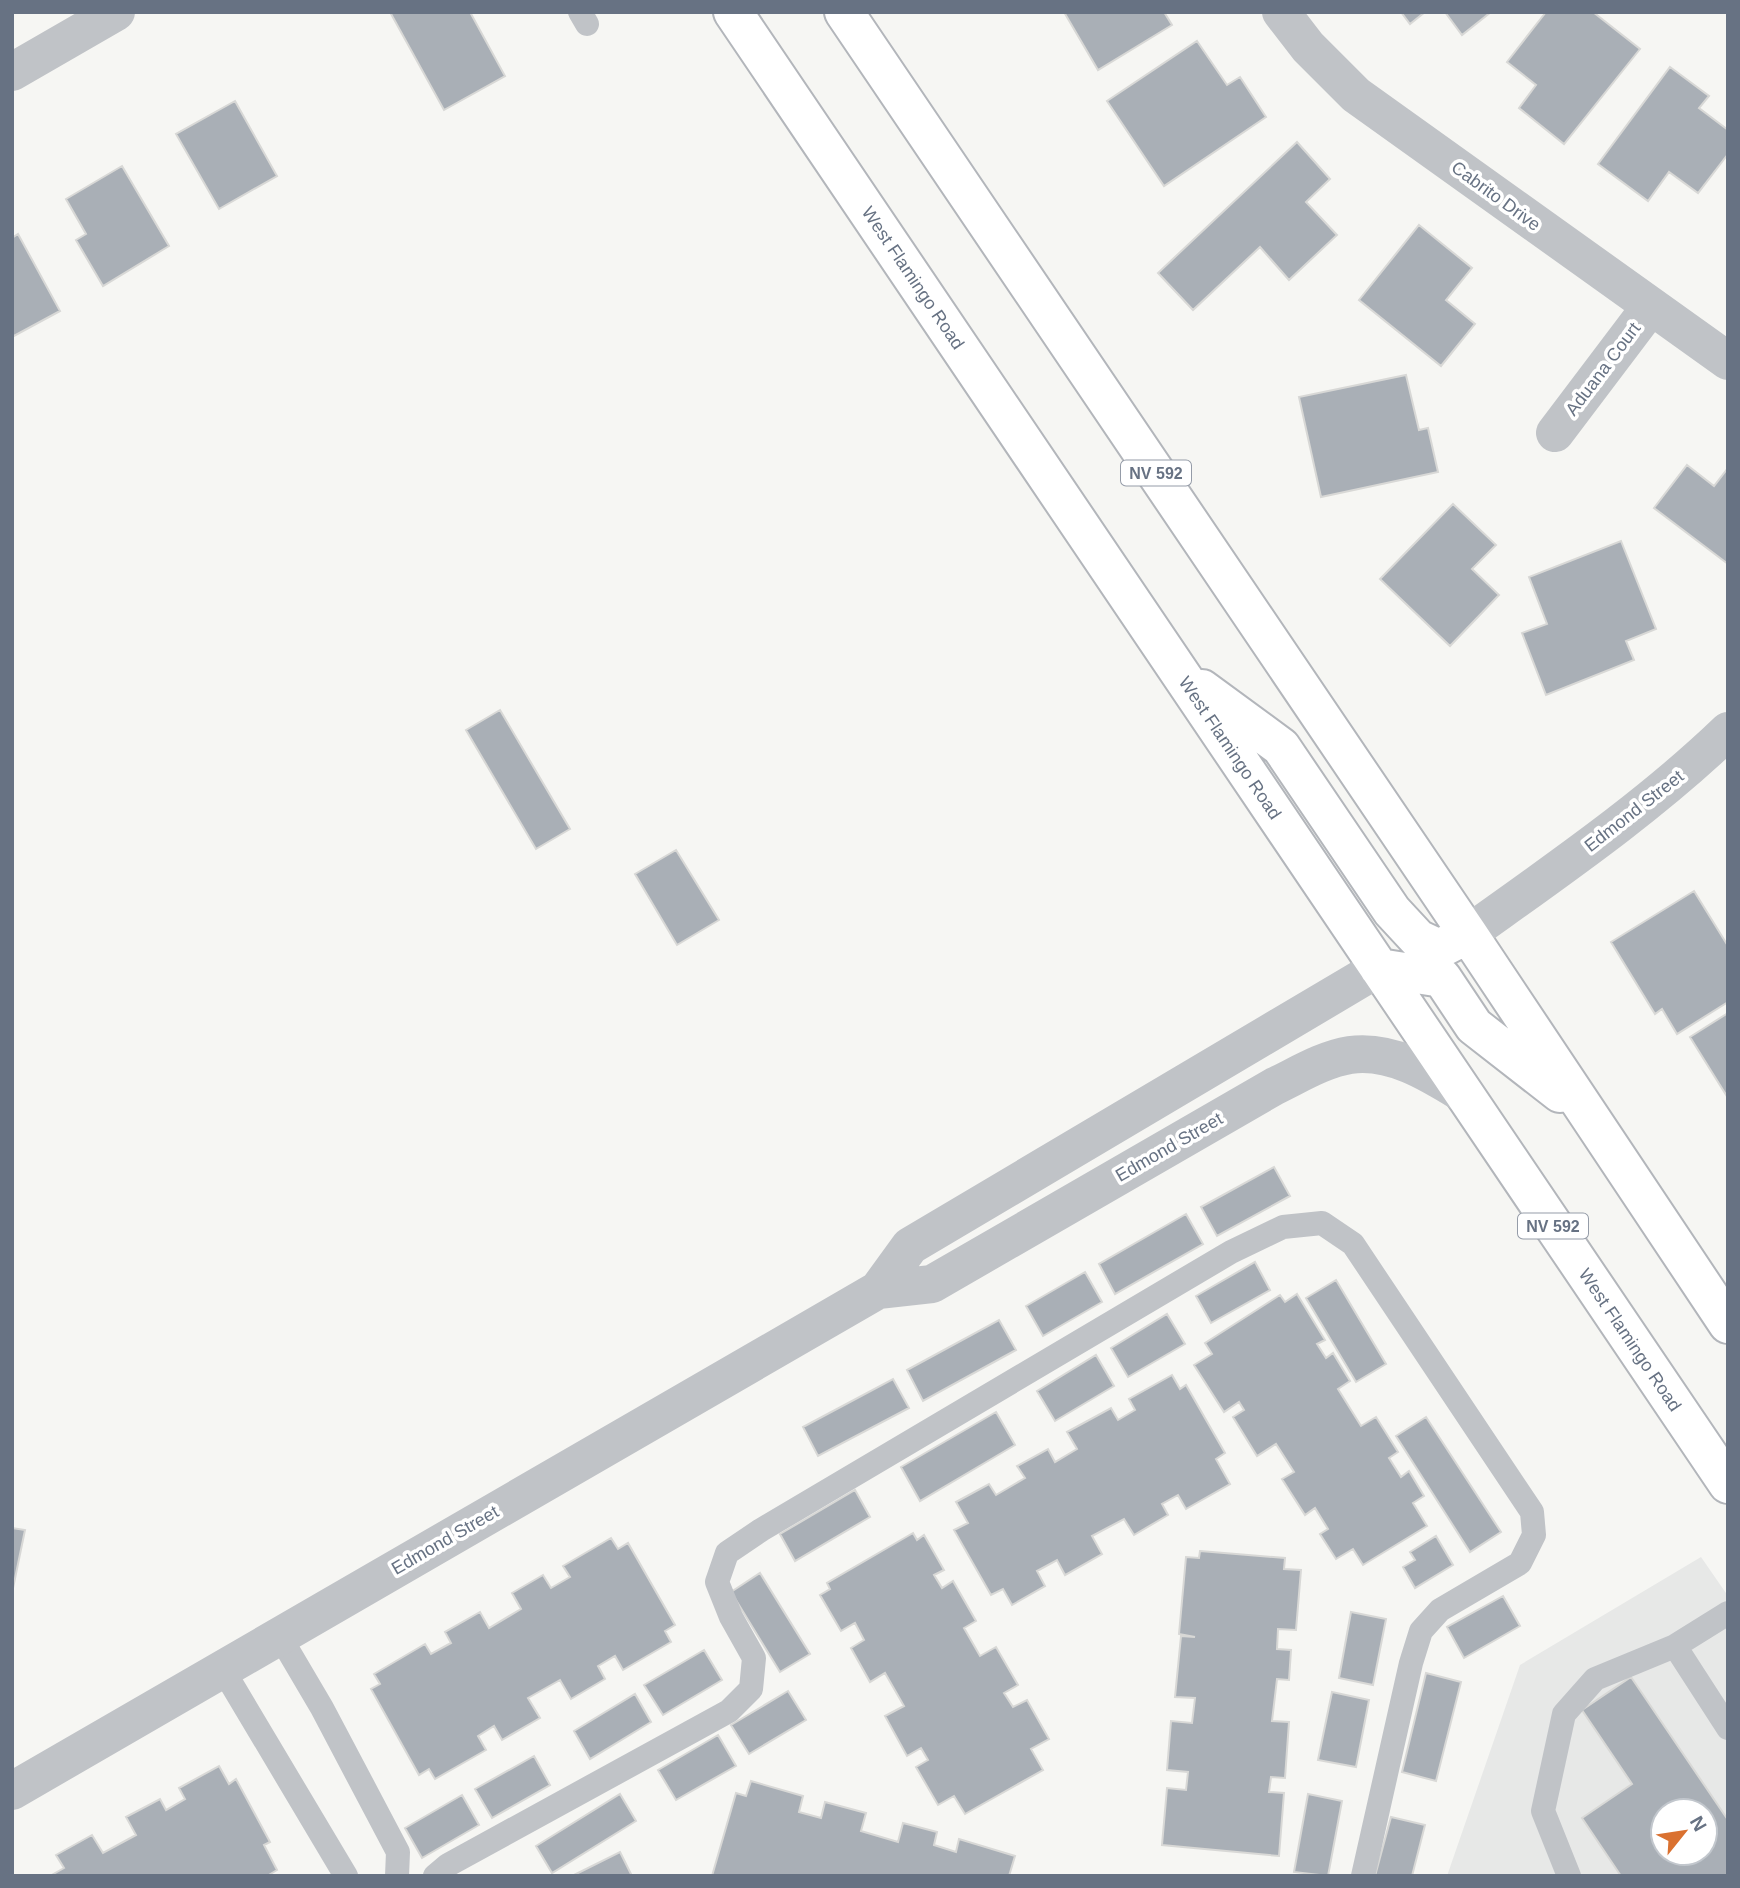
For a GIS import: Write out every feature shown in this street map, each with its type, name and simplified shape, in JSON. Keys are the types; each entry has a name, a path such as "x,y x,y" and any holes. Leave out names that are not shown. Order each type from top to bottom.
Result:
{"main road":[{"name":"West Flamingo Road","path":"733,12 1728,1484"},
{"name":"NV 592","path":"844,12 1468,934 1728,1324"},
{"path":"1178,671 1281,747 1392,911 1418,939 1439,949 1468,934"},
{"path":"1379,968 1442,978 1474,1026 1586,1114"}],"street":[{"path":"12,72 116,12"},
{"name":"Cabrito Drive","path":"1281,12 1308,47 1356,95 1728,361"},
{"name":"Aduana Court","path":"1555,433 1651,306"},
{"name":"Edmond Street","path":"1468,934 1551,875 1687,770 1728,731"},
{"name":"Edmond Street","path":"878,1290 910,1246 1379,968"},
{"name":"Edmond Street","path":"12,1791 878,1290 932,1284 1275,1086 1348,1055 1373,1054 1427,1071 1465,1095"}],"lane":[{"path":"435,1876 448,1865 729,1712 751,1689 754,1658 731,1617 717,1582 727,1553 761,1530 1231,1252 1283,1227 1322,1223 1353,1244 1532,1512 1534,1535 1520,1563 1440,1610 1421,1631 1410,1663 1363,1876"},
{"path":"1569,1876 1543,1811 1564,1714 1595,1679 1675,1646 1728,1612"},
{"path":"279,1635 322,1708 398,1852 397,1876"},
{"path":"1675,1646 1728,1728"},
{"path":"222,1668 346,1876"}],"shaded area":[{"path":"1701,1557 1728,1596 1728,1876 1447,1876 1520,1665"}],"building":[{"path":"390,12 470,12 505,76 444,110"},
{"path":"1064,12 1164,12 1172,25 1098,70"},
{"path":"1401,12 1425,12 1410,24"},
{"path":"1445,12 1491,12 1462,35"},
{"path":"1546,12 1593,12 1640,49 1564,144 1519,108 1536,85 1507,62"},
{"path":"1197,41 1227,85 1240,77 1266,117 1164,186 1107,101"},
{"path":"1670,67 1709,96 1699,108 1728,130 1728,154 1698,193 1669,172 1648,201 1598,164"},
{"path":"235,101 277,176 219,209 176,134"},
{"path":"1297,142 1330,179 1306,202 1337,235 1289,280 1260,247 1193,310 1158,273"},
{"path":"122,166 169,246 103,286 76,240 86,234 66,199"},
{"path":"1419,225 1472,268 1446,300 1475,324 1441,366 1359,300"},
{"path":"18,234 60,311 12,337 12,238"},
{"path":"1406,375 1419,430 1428,428 1438,472 1321,497 1299,397"},
{"path":"1687,465 1714,486 1728,468 1728,564 1654,508"},
{"path":"1453,504 1496,545 1472,569 1499,595 1450,646 1380,579"},
{"path":"1621,541 1656,629 1626,641 1634,660 1546,695 1522,633 1547,624 1529,577"},
{"path":"500,710 570,829 536,849 466,730"},
{"path":"676,850 719,920 677,945 635,874"},
{"path":"1694,891 1728,946 1728,1002 1677,1034 1662,1009 1655,1014 1611,942"},
{"path":"1728,1013 1728,1098 1690,1037"},
{"path":"1274,1167 1290,1196 1217,1236 1201,1207"},
{"path":"1186,1214 1203,1244 1115,1294 1099,1264"},
{"path":"1255,1262 1270,1290 1211,1323 1196,1296"},
{"path":"1085,1272 1102,1302 1043,1336 1026,1306"},
{"path":"1336,1280 1386,1364 1356,1382 1306,1298"},
{"path":"1297,1294 1325,1340 1317,1344 1326,1358 1333,1353 1350,1381 1338,1389 1361,1426 1376,1417 1398,1452 1389,1458 1401,1477 1409,1471 1424,1496 1413,1503 1427,1526 1363,1565 1353,1549 1336,1559 1320,1534 1328,1529 1315,1508 1305,1515 1282,1479 1294,1472 1276,1444 1257,1456 1233,1417 1244,1410 1239,1402 1224,1412 1194,1365 1212,1354 1205,1343 1280,1295 1285,1302"},
{"path":"1167,1314 1185,1344 1128,1377 1111,1348"},
{"path":"999,1320 1016,1350 923,1401 907,1370"},
{"path":"1096,1355 1114,1386 1055,1421 1037,1391"},
{"path":"1172,1375 1180,1389 1186,1385 1225,1453 1216,1459 1230,1484 1186,1509 1178,1495 1162,1504 1168,1515 1134,1535 1124,1519 1092,1536 1102,1554 1065,1575 1057,1560 1037,1571 1045,1586 1012,1605 1003,1589 991,1595 954,1530 968,1523 956,1502 989,1484 996,1495 1025,1478 1017,1466 1048,1449 1055,1462 1077,1449 1067,1432 1111,1408 1118,1420 1135,1410 1129,1399"},
{"path":"893,1379 909,1408 818,1456 803,1427"},
{"path":"996,1412 1015,1445 920,1501 901,1467"},
{"path":"1426,1417 1501,1532 1470,1552 1396,1436"},
{"path":"855,1490 870,1517 795,1561 780,1534"},
{"path":"12,1528 25,1530 12,1593"},
{"path":"913,1533 917,1540 924,1535 944,1570 934,1575 942,1588 953,1581 976,1621 964,1628 980,1656 996,1647 1018,1685 1004,1693 1013,1707 1027,1700 1049,1739 1031,1749 1043,1770 965,1814 954,1796 938,1805 916,1767 928,1760 921,1748 907,1756 885,1716 904,1706 885,1673 870,1682 851,1648 864,1640 855,1623 841,1631 820,1595 830,1589 827,1583"},
{"path":"1436,1536 1453,1565 1415,1588 1403,1567 1415,1560 1410,1552"},
{"path":"611,1538 618,1549 628,1543 675,1625 665,1631 671,1642 623,1670 615,1656 598,1666 605,1679 571,1699 560,1680 528,1698 540,1718 502,1740 494,1726 478,1736 486,1750 435,1779 429,1769 419,1775 371,1689 380,1684 374,1674 425,1644 431,1654 451,1643 445,1632 480,1612 489,1628 521,1609 512,1593 543,1575 551,1588 570,1577 563,1566"},
{"path":"1200,1551 1285,1558 1284,1569 1301,1570 1296,1630 1278,1629 1277,1649 1291,1650 1289,1680 1277,1679 1272,1721 1289,1722 1285,1778 1271,1777 1269,1792 1284,1793 1279,1856 1162,1845 1167,1788 1186,1790 1188,1772 1167,1770 1171,1721 1192,1723 1195,1698 1175,1697 1181,1636 1195,1637 1179,1634 1186,1557 1199,1558"},
{"path":"760,1573 810,1654 780,1672 731,1592"},
{"path":"1503,1596 1520,1626 1464,1658 1447,1627"},
{"path":"1351,1612 1386,1619 1373,1685 1339,1678"},
{"path":"704,1650 722,1680 663,1715 644,1685"},
{"path":"1426,1673 1461,1682 1436,1781 1402,1772"},
{"path":"1631,1677 1712,1797 1649,1797 1649,1867 1719,1867 1719,1807 1728,1820 1728,1876 1621,1876 1582,1818 1632,1784 1582,1710"},
{"path":"788,1691 806,1720 749,1754 731,1725"},
{"path":"1332,1692 1369,1700 1356,1767 1318,1760"},
{"path":"635,1694 651,1722 590,1759 574,1731"},
{"path":"718,1735 736,1766 676,1800 658,1770"},
{"path":"534,1756 550,1785 492,1818 475,1789"},
{"path":"219,1766 229,1784 236,1779 270,1842 264,1845 277,1870 267,1876 50,1876 64,1868 56,1855 92,1835 103,1853 136,1835 126,1817 160,1799 166,1810 185,1799 179,1788"},
{"path":"751,1781 803,1796 799,1812 821,1818 825,1802 866,1813 861,1831 898,1842 903,1823 937,1832 934,1845 956,1852 959,1839 1015,1856 1009,1876 712,1876 736,1793 746,1796"},
{"path":"620,1794 636,1821 552,1873 536,1846"},
{"path":"1308,1794 1342,1801 1328,1876 1294,1872"},
{"path":"462,1795 479,1825 422,1858 405,1828"},
{"path":"1391,1817 1425,1825 1412,1876 1375,1876"},
{"path":"620,1852 632,1876 572,1876"}]}
